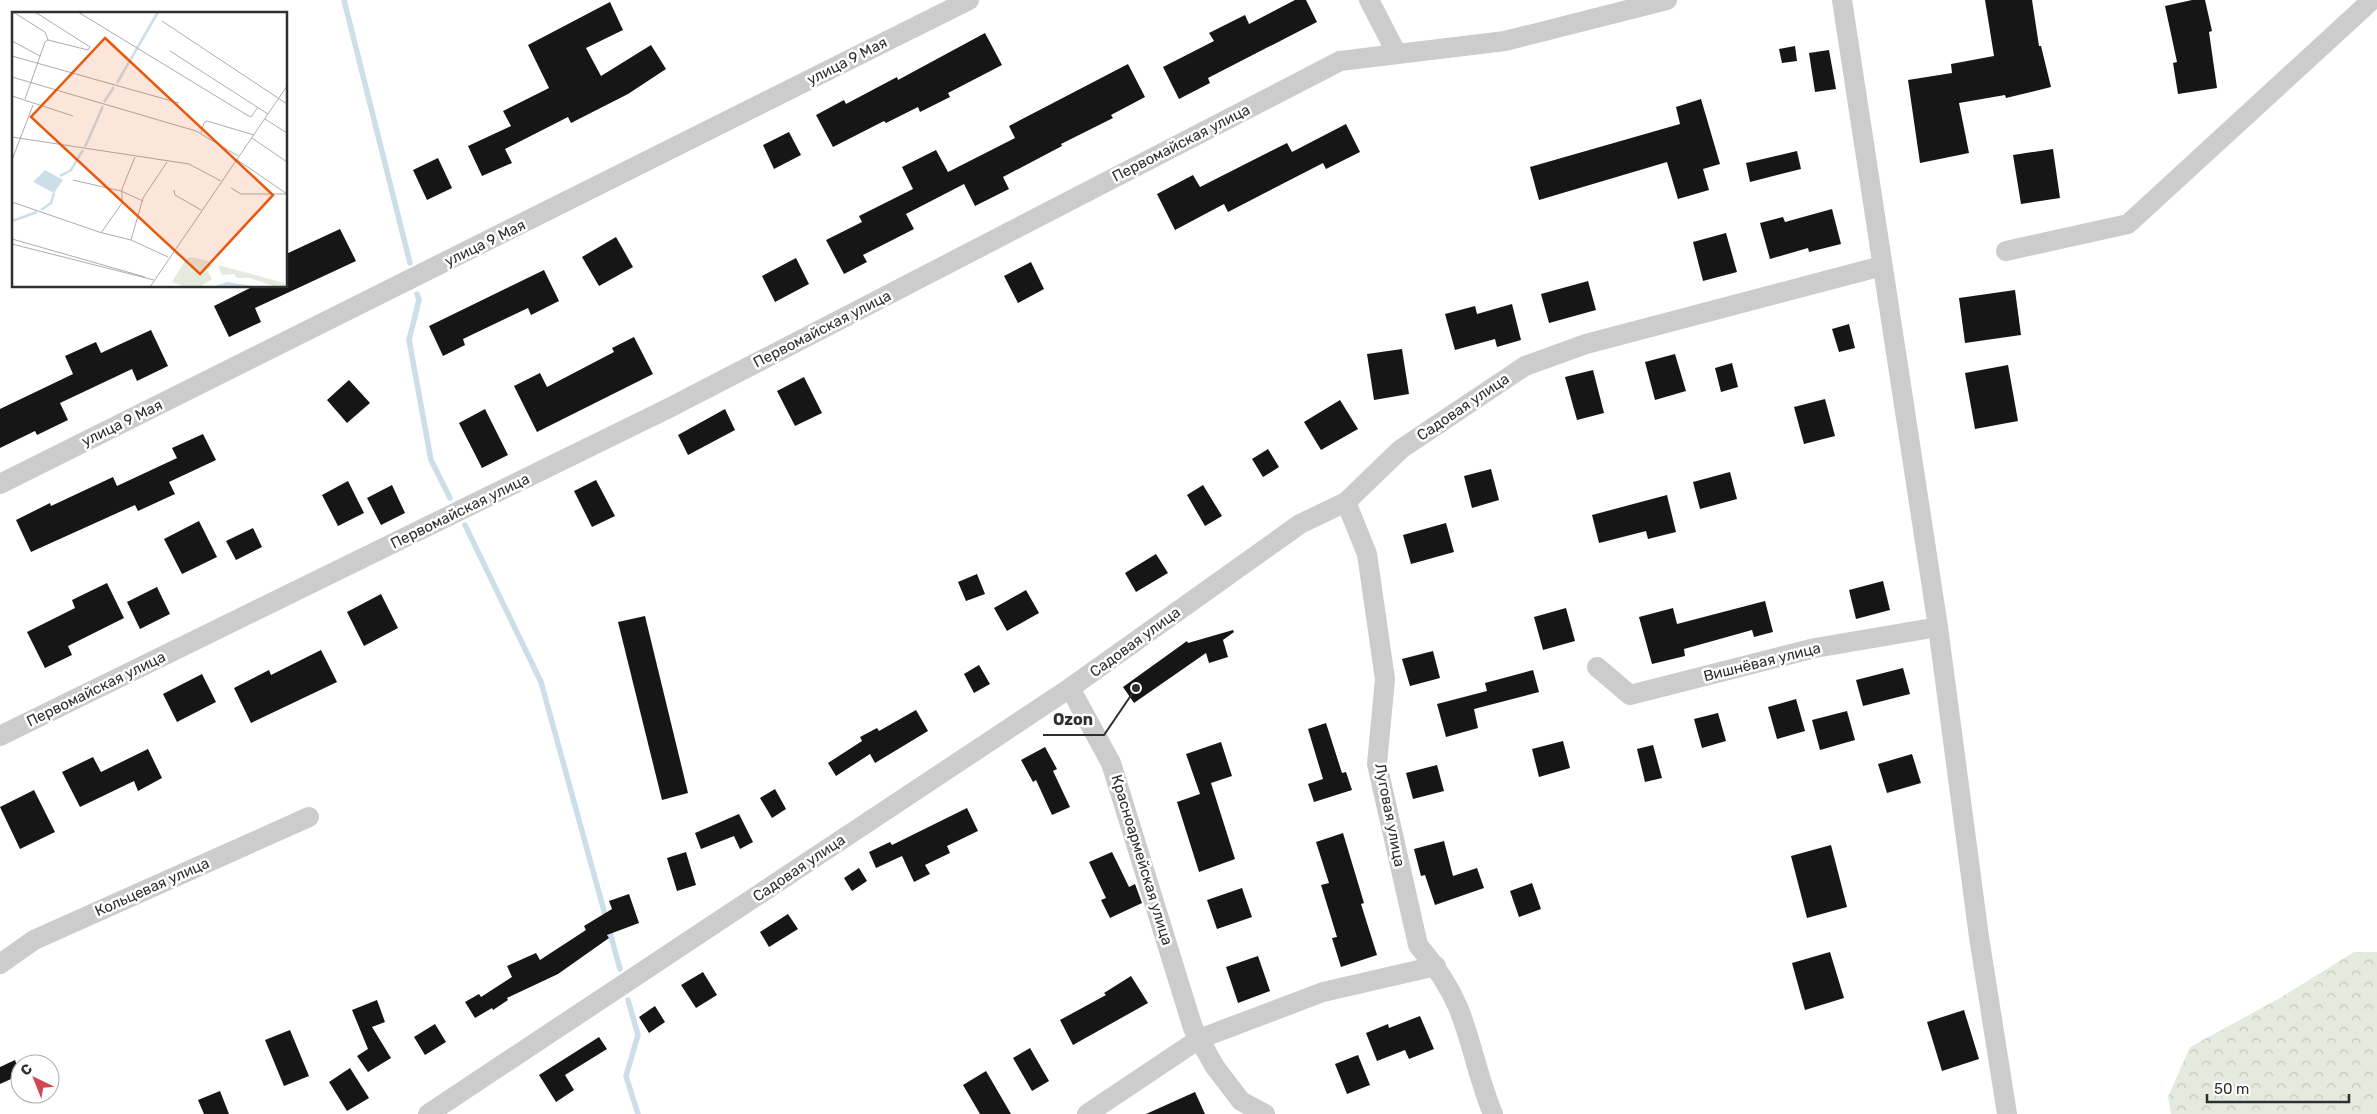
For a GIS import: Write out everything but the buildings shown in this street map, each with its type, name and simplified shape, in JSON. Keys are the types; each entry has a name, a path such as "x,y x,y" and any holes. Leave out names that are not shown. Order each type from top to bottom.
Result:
{"street":[{"name":"улица 9 Мая","path":"0,484 969,0"},
{"path":"1368,0 1397,54"},
{"name":"Первомайская улица","path":"0,736 669,408 1340,61 1505,41 1667,0"},
{"path":"1842,0 1938,627 1979,937 2007,1114"},
{"path":"2006,251 2128,224 2372,0"},
{"name":"Садовая улица","path":"428,1114 1070,688 1300,524 1346,502 1401,449 1524,366 1586,344 1882,266"},
{"name":"Луговая улица","path":"1346,502 1367,554 1385,678 1378,764 1418,945 1436,966 1458,1007 1485,1095 1493,1114"},
{"name":"Вишнёвая улица","path":"1597,667 1630,695 1815,648 1938,627"},
{"name":"Красноармейская улица","path":"1070,688 1111,763 1193,1028 1215,1067 1241,1101 1266,1114"},
{"name":"Кольцевая улица","path":"0,964 34,940 309,818"},
{"path":"1087,1114 1199,1038 1323,992 1436,966"}],"green space":[{"path":"2354,952 2377,952 2377,1114 2171,1114 2168,1097 2190,1047 2280,998"}],"waterway":[{"path":"344,0 410,263"},
{"path":"417,294 419,300 409,340 431,460 450,498"},
{"path":"465,525 541,682 620,969"},
{"path":"628,1000 638,1035 626,1076 638,1114"}],"place":[{"name":"Ozon","path":"1136,688"}]}
